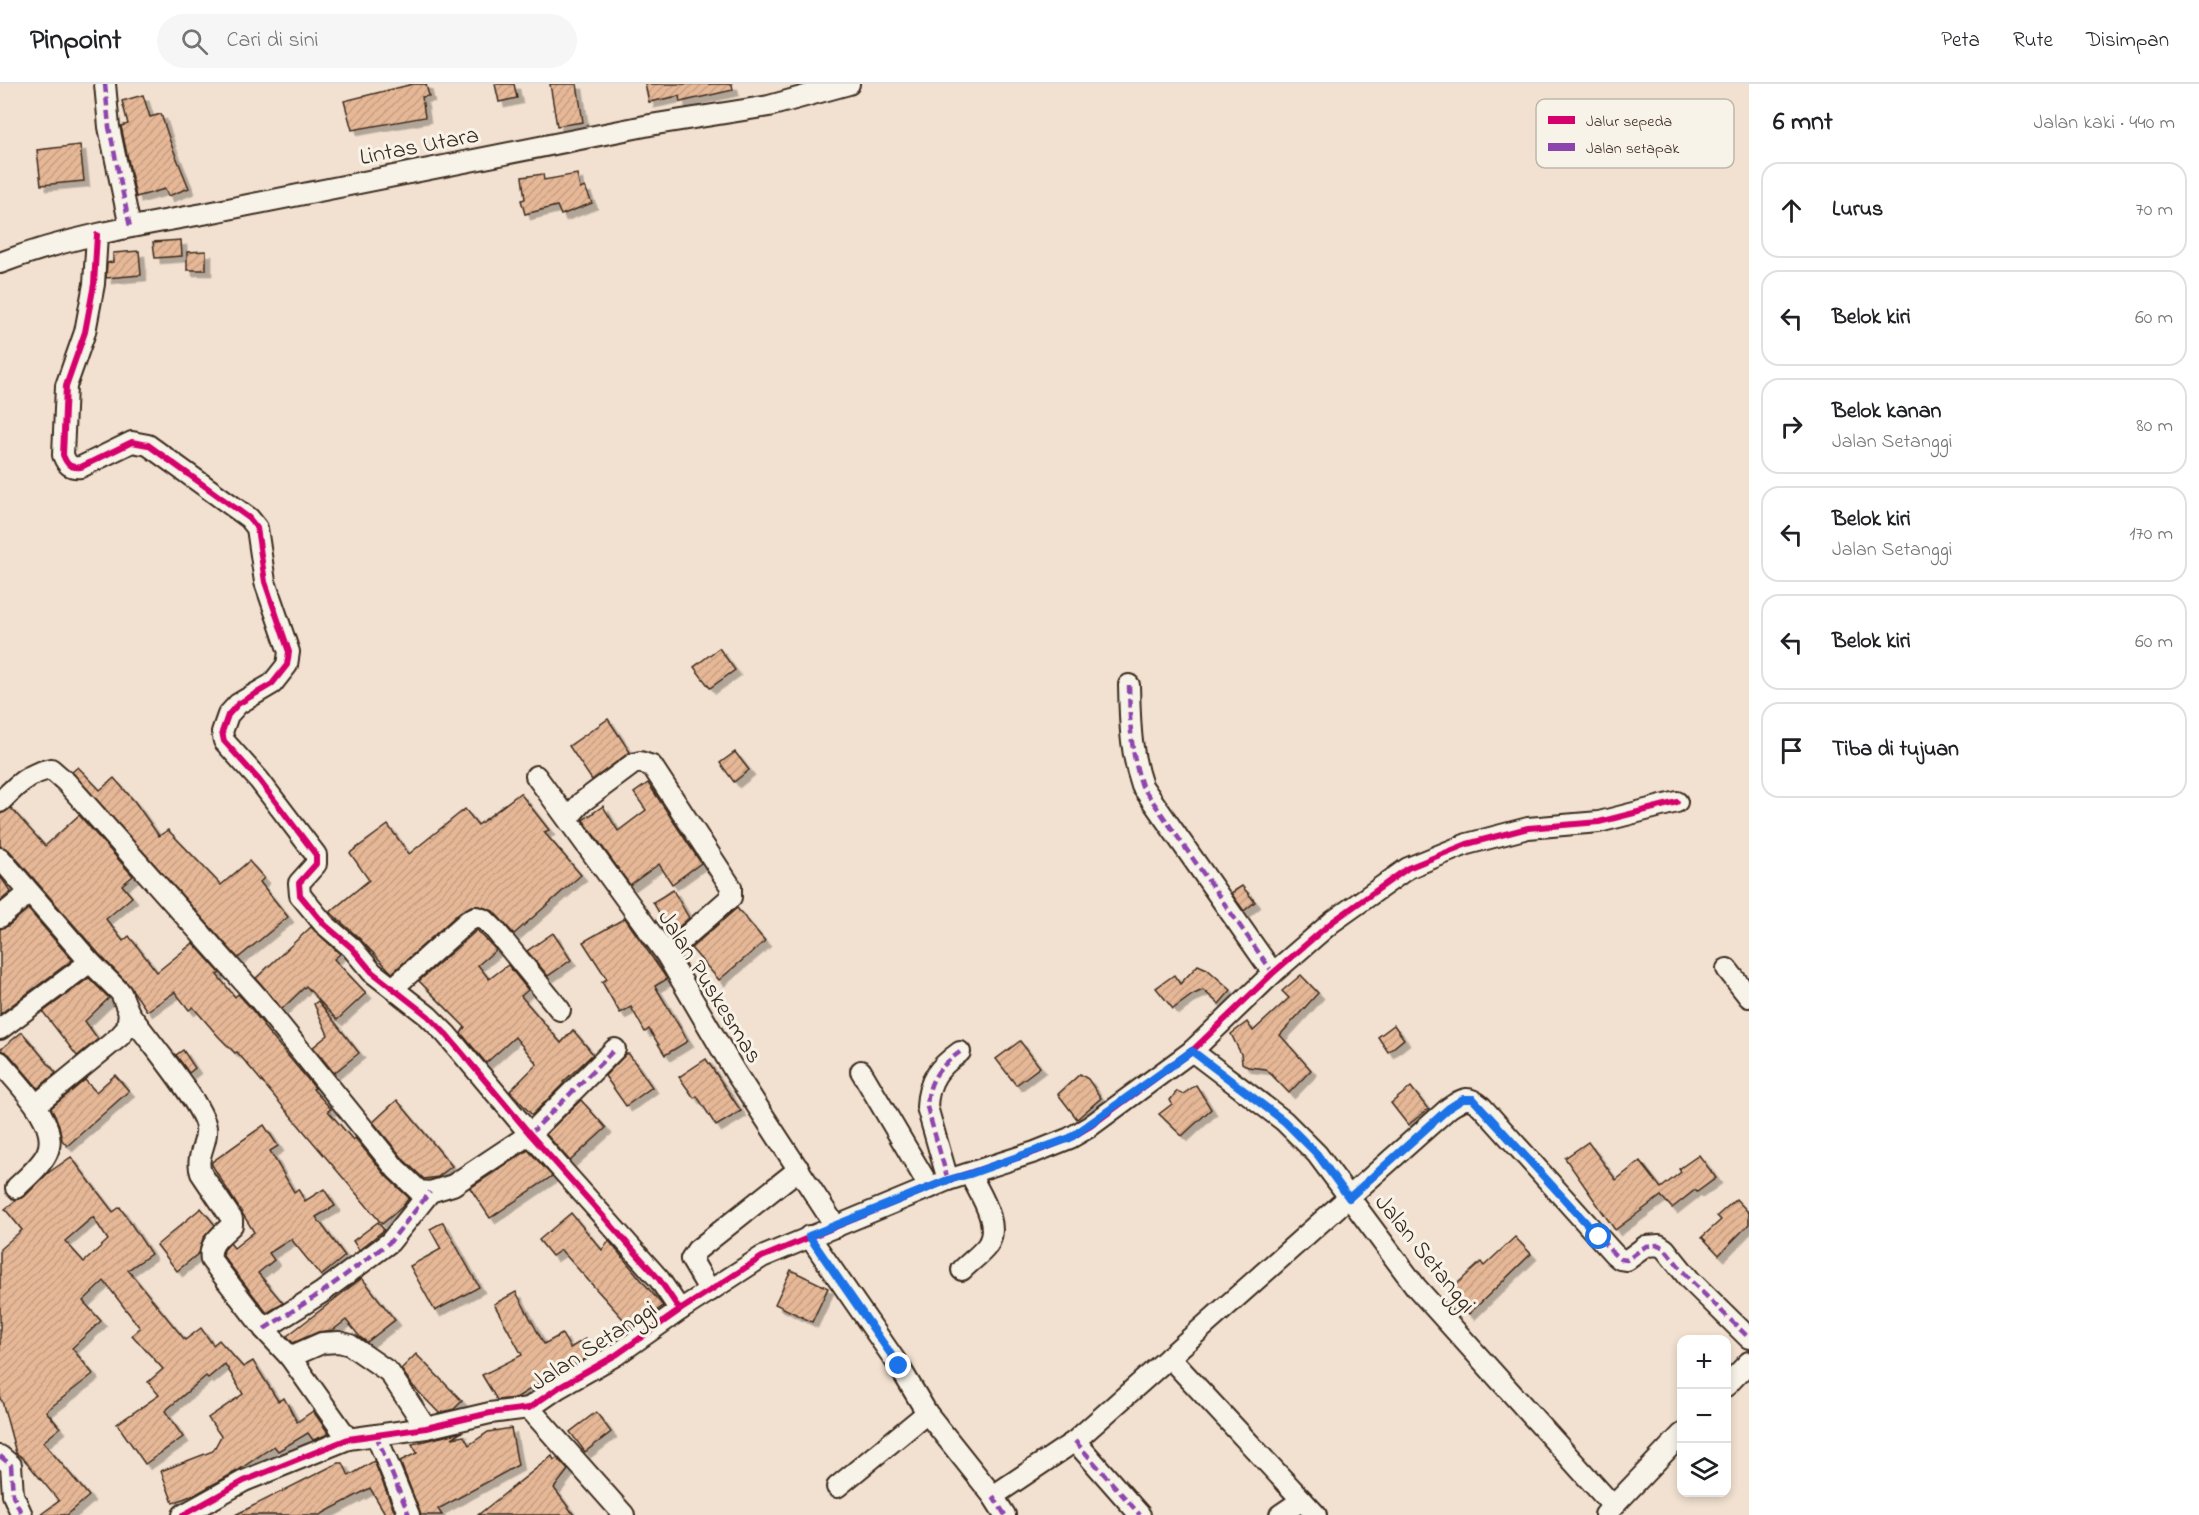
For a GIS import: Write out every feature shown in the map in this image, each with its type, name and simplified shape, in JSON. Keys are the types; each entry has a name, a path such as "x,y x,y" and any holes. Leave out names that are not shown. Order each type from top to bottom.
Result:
{"street":[{"path":"105,84 109,128 130,227"},
{"name":"Lintas Utara","path":"0,263 37,249 130,227 650,124 769,106 849,84"},
{"path":"97,235 94,284 85,332 66,386 64,400 63,455 66,463 72,467 81,467 132,442 148,445 254,523 265,582 289,652 287,665 272,684 238,704 228,715 222,732 224,741 259,780 316,855 316,864 299,883 300,894 324,924 352,948 372,972 429,1016 446,1034 530,1134 659,1279 680,1310"},
{"path":"1129,685 1131,744 1142,786 1274,973"},
{"path":"567,818 582,802 633,764 645,762 651,766 731,887 730,897 666,954"},
{"path":"0,802 22,780 37,771 51,769 66,782 258,998 396,1169 419,1191 430,1192 453,1185 530,1134 615,1049"},
{"name":"Jalan Puskesmas","path":"536,776 666,954 735,1072 836,1227"},
{"path":"1192,1051 1332,922 1408,868 1467,844 1528,828 1599,822 1677,802"},
{"path":"0,858 29,894 121,993 129,1013 199,1107 207,1128 199,1166 201,1173 232,1219 232,1225 211,1245 209,1251 211,1260 264,1329 290,1357 348,1439"},
{"path":"0,917 29,894"},
{"path":"393,988 468,921 476,917 485,920 495,930 560,1010"},
{"path":"0,1029 90,962"},
{"path":"1727,969 1749,997"},
{"path":"36,1105 119,1037 127,1028 129,1013"},
{"name":"Jalan Setanggi","path":"183,1515 244,1481 348,1439 426,1428 490,1413 529,1408 558,1388 616,1355 762,1257 948,1180 1070,1138 1192,1051 1284,1121 1317,1154 1416,1287 1609,1511"},
{"path":"948,1180 927,1107 927,1096 933,1076 942,1065 960,1052"},
{"path":"0,1062 36,1105 48,1128 51,1143 47,1155 16,1188"},
{"path":"861,1071 930,1188"},
{"path":"993,1496 1075,1442 1449,1108 1463,1099 1473,1099 1614,1254 1620,1259 1627,1260 1646,1246 1659,1245 1665,1249 1690,1280 1749,1338"},
{"path":"710,1291 691,1259 698,1250 799,1169"},
{"path":"962,1270 988,1245 991,1230 990,1219 970,1174"},
{"path":"264,1329 321,1293 390,1242 430,1192"},
{"path":"809,1236 899,1366 927,1413 993,1496 1005,1515"},
{"path":"290,1357 322,1342 339,1342 350,1345 389,1372 426,1428"},
{"path":"1169,1357 1316,1515"},
{"path":"1731,1381 1749,1362"},
{"path":"529,1408 624,1515"},
{"path":"837,1487 927,1413"},
{"path":"376,1435 409,1515"},
{"path":"1609,1511 1677,1439"},
{"path":"1075,1442 1140,1515"},
{"path":"0,1456 11,1465 13,1495 22,1515"},
{"path":"1280,1515 1302,1500"}],"building":[{"path":"413,84 426,84 429,96 422,97 425,117 352,130 344,101"},
{"path":"495,84 514,84 517,98 499,102"},
{"path":"550,84 577,84 583,122 557,126"},
{"path":"645,84 732,84 733,90 680,102 679,96 649,102"},
{"path":"143,95 150,117 161,114 189,188 168,196 165,189 136,197 121,126 128,124 122,101"},
{"path":"80,145 84,181 41,185 37,150"},
{"path":"543,174 544,180 577,174 580,189 585,187 592,203 561,215 557,206 525,214 521,200 525,199 522,177"},
{"path":"181,240 182,256 155,258 153,242"},
{"path":"139,251 141,275 106,278 107,263 113,262 113,253"},
{"path":"206,251 206,270 187,270 187,252"},
{"path":"719,648 735,670 710,688 694,667"},
{"path":"608,719 630,752 592,780 569,746"},
{"path":"735,752 749,770 734,782 720,763"},
{"path":"78,767 100,790 114,778 135,802 159,836 168,830 221,885 249,861 264,878 260,882 288,917 238,958 72,772"},
{"path":"648,783 701,863 672,884 659,864 630,885 583,820 603,806 618,831 646,810 634,793"},
{"path":"520,793 549,830 544,832 581,875 514,934 493,911 480,906 471,906 460,912 392,973 359,938 330,912 369,880 350,853 388,825 409,854 465,809 478,825"},
{"path":"11,808 45,846 79,815 133,876 122,885 132,897 106,919 123,941 129,936 157,972 193,943 220,973 217,975 235,997 238,994 249,1006 315,1088 313,1089 331,1109 328,1111 409,1198 402,1207 382,1224 237,1052 235,1053 218,1036 193,1007 189,1010 175,992 147,1011 129,985 99,954 9,850 0,846 0,814"},
{"path":"0,876 11,892 0,901"},
{"path":"1242,886 1255,902 1244,911 1231,893"},
{"path":"673,890 689,918 671,934 653,902"},
{"path":"737,908 765,941 719,980 691,948"},
{"path":"28,909 72,960 0,1014 0,929 8,926"},
{"path":"625,918 667,979 655,986 688,1041 665,1055 649,1029 645,1032 631,1007 620,1013 602,982 607,979 583,942"},
{"path":"311,927 340,954 334,959 366,993 337,1020 306,986 282,1009 256,978"},
{"path":"477,930 496,950 478,965 489,979 508,965 528,990 521,996 561,1043 573,1030 593,1054 532,1115 510,1091 537,1064 515,1037 486,1063 461,1033 465,1027 419,981"},
{"path":"553,933 571,960 548,976 527,951"},
{"path":"1198,965 1207,969 1231,990 1219,1004 1203,990 1173,1009 1156,988 1174,975 1180,984"},
{"path":"1301,975 1318,993 1280,1035 1311,1070 1289,1093 1266,1069 1248,1067 1242,1063 1241,1054 1231,1034 1247,1022 1253,1031 1289,998 1282,991"},
{"path":"89,978 109,998 85,1021 98,1039 77,1056 43,1012"},
{"path":"318,1001 359,1053 334,1073 313,1047 328,1035 314,1004"},
{"path":"1394,1025 1404,1039 1388,1052 1378,1037"},
{"path":"22,1032 56,1073 38,1088 9,1054 0,1050"},
{"path":"1020,1041 1040,1067 1016,1085 996,1059"},
{"path":"183,1050 195,1068 189,1073 176,1055"},
{"path":"626,1054 629,1054 652,1087 626,1106 605,1076"},
{"path":"706,1059 741,1111 716,1126 697,1096 694,1098 679,1077"},
{"path":"1080,1074 1088,1079 1101,1098 1077,1119 1058,1094"},
{"path":"115,1075 129,1091 67,1146 62,1140 59,1125 51,1108 85,1080 96,1092"},
{"path":"1196,1085 1211,1109 1182,1136 1159,1114 1172,1104 1170,1100 1177,1091 1183,1094"},
{"path":"1411,1087 1428,1109 1408,1125 1391,1103"},
{"path":"397,1100 452,1166 438,1177 424,1179 405,1161 373,1122"},
{"path":"581,1100 606,1128 570,1161 546,1134"},
{"path":"264,1125 278,1146 270,1151 294,1192 298,1189 305,1201 324,1189 335,1206 316,1217 345,1256 321,1276 291,1239 269,1253 274,1260 258,1273 283,1303 267,1313 223,1256 224,1250 230,1243 234,1248 254,1232 212,1165 212,1162"},
{"path":"1588,1142 1616,1180 1640,1161 1661,1188 1681,1172 1679,1169 1699,1155 1716,1178 1697,1192 1695,1190 1672,1208 1661,1196 1615,1230 1565,1158"},
{"path":"528,1150 552,1176 490,1218 470,1188"},
{"path":"71,1157 113,1212 120,1207 151,1254 128,1270 185,1340 201,1328 213,1345 219,1340 243,1367 253,1361 278,1401 284,1398 297,1422 313,1411 329,1434 313,1440 308,1433 278,1451 274,1446 237,1471 198,1493 173,1503 161,1471 213,1451 221,1436 208,1418 243,1394 225,1364 208,1378 206,1376 165,1411 183,1437 145,1464 117,1424 159,1395 148,1382 163,1369 132,1335 140,1328 104,1281 83,1301 101,1321 72,1348 93,1374 46,1411 60,1428 43,1442 89,1496 67,1515 40,1515 59,1501 23,1458 16,1453 0,1399 0,1249 22,1230 5,1209 24,1197 48,1173","holes":["93,1217 108,1240 84,1262 65,1241"]},
{"path":"1736,1199 1749,1213 1749,1224 1719,1255 1702,1237 1721,1220 1717,1216"},
{"path":"201,1208 215,1225 203,1238 199,1253 177,1271 157,1245"},
{"path":"571,1213 602,1250 609,1241 663,1306 632,1329 561,1250 552,1256 539,1240"},
{"path":"378,1222 384,1230 359,1250 353,1241"},
{"path":"443,1222 479,1287 435,1311 410,1266 441,1249 430,1229"},
{"path":"1515,1237 1531,1254 1469,1314 1448,1292 1481,1262 1484,1266"},
{"path":"791,1270 828,1288 812,1322 775,1304"},
{"path":"362,1278 395,1320 367,1342 346,1320 333,1330 318,1332 293,1343 287,1336"},
{"path":"516,1292 544,1344 562,1334 570,1348 585,1339 594,1354 552,1378 551,1376 516,1398 497,1400 482,1375 522,1355 494,1304"},
{"path":"416,1354 462,1401 454,1409 439,1413 413,1386 401,1369"},
{"path":"596,1412 611,1432 585,1452 570,1432"},
{"path":"511,1428 518,1465 438,1509 442,1515 421,1515 400,1461 417,1453 412,1444 462,1432 452,1438 464,1436 469,1445 488,1432"},
{"path":"552,1456 568,1470 554,1488 574,1515 478,1515"},
{"path":"374,1461 396,1515 386,1515 370,1488 320,1515 235,1515 338,1463 343,1463 349,1476"}],"marked path":[{"path":"105,84 109,127 130,227"},
{"path":"1129,685 1133,748 1142,786 1273,973"},
{"path":"530,1134 615,1049"},
{"path":"948,1180 927,1107 930,1089 936,1075 960,1052"},
{"path":"1349,1199 1449,1108 1463,1099 1473,1099 1614,1254 1620,1259 1627,1260 1646,1246 1659,1245 1665,1249 1690,1280 1749,1338"},
{"path":"264,1329 321,1293 390,1242 430,1192"},
{"path":"376,1435 409,1515"},
{"path":"1075,1441 1140,1515"},
{"path":"0,1456 11,1465 13,1495 22,1515"},
{"path":"993,1496 1005,1515"}],"cycle path":[{"path":"97,235 94,284 85,332 66,386 63,455 69,465 81,467 132,442 148,445 249,518 257,528 265,582 289,652 287,665 272,684 238,704 228,715 222,732 224,741 259,780 316,855 316,864 299,883 300,895 324,924 352,948 372,972 428,1016 446,1034 530,1134 659,1279 680,1310"},
{"path":"183,1515 244,1481 348,1439 426,1428 490,1413 529,1408 558,1388 616,1355 762,1257 948,1180 1035,1152 1070,1138 1089,1127 1192,1051 1273,973 1332,922 1408,868 1467,844 1528,828 1599,822 1677,802"}],"route":[{"path":"899,1366 809,1236 948,1180 1035,1152 1070,1138 1192,1051 1284,1121 1317,1154 1349,1198 1449,1108 1463,1099 1473,1099 1599,1237"}]}
